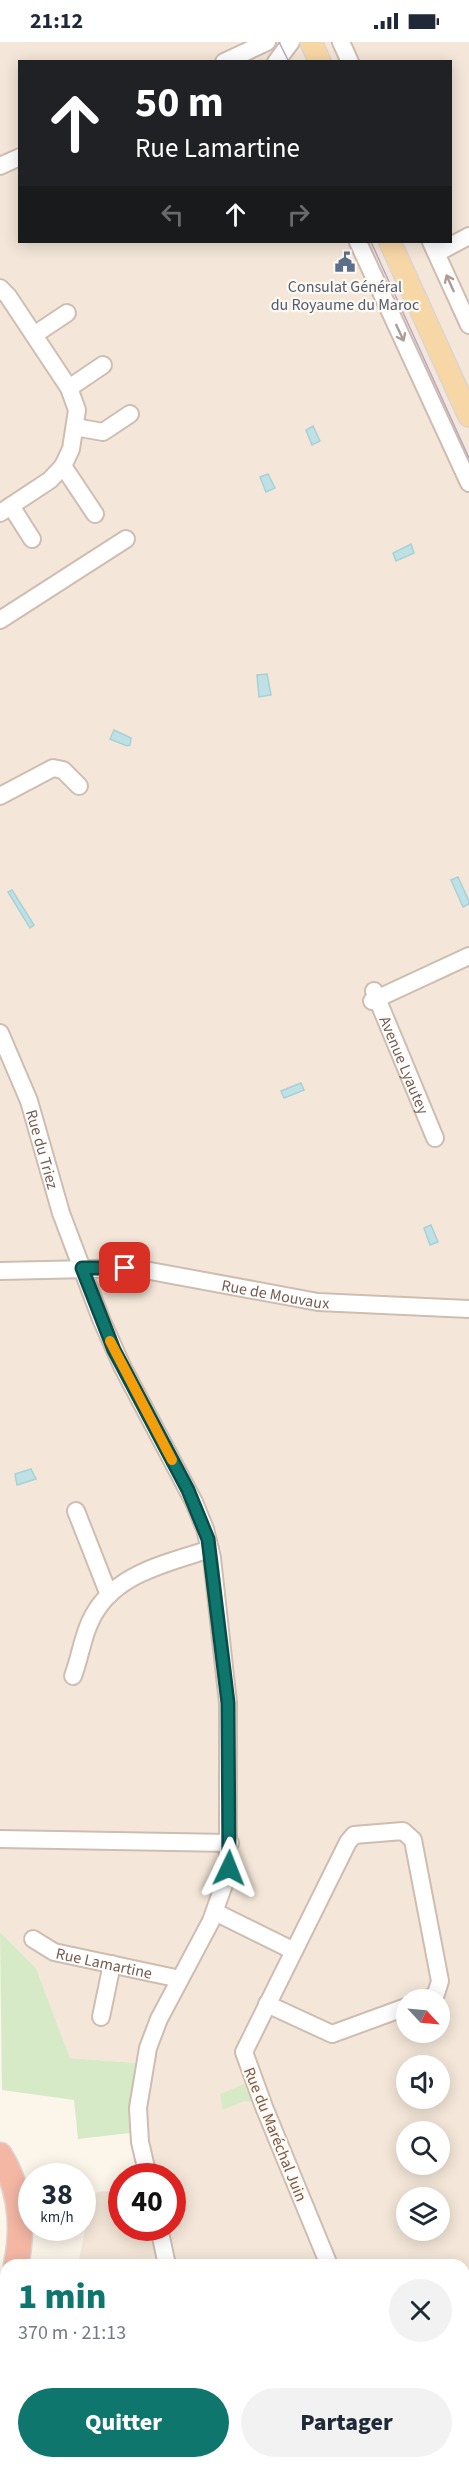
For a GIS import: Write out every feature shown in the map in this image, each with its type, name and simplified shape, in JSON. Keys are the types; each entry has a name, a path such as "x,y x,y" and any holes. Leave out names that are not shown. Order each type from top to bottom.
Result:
{"highway":[{"path":"0,2155 11,2177 20,2208 17,2259"},
{"path":"0,2180 9,2222 8,2246 5,2259"}],"main road":[{"path":"300,42 308,60"},
{"path":"311,42 319,60"},
{"path":"390,243 469,416"},
{"path":"402,243 469,388"}],"street":[{"path":"228,60 266,42 274,60"},
{"path":"277,60 291,42"},
{"path":"341,42 349,60"},
{"path":"0,166 18,158"},
{"path":"452,241 469,236"},
{"path":"358,243 469,483"},
{"path":"434,247 469,325"},
{"path":"0,288 69,388 76,405 75,427 69,455 63,466 55,476 5,509 32,539"},
{"path":"34,335 67,313"},
{"path":"69,388 103,365"},
{"path":"75,427 103,432 130,414"},
{"path":"63,466 94,514"},
{"path":"0,620 126,539"},
{"path":"0,796 52,768 63,770 79,786"},
{"name":"Avenue Lyautey","path":"435,1138 374,997 469,956"},
{"name":"Rue du Triez","path":"0,1033 29,1101 60,1213 82,1268"},
{"path":"82,1268 111,1343 194,1502 210,1549 227,1694 230,1843 227,1878 215,1912 155,2028 142,2078 139,2130 145,2163"},
{"name":"Rue de Mouvaux","path":"0,1271 82,1268 154,1271 318,1302 469,1309"},
{"path":"76,1511 109,1595"},
{"path":"73,1676 91,1618 109,1595 132,1577 210,1549"},
{"name":"Rue du Maréchal Juin","path":"327,2259 245,2057 246,2047 351,1838 366,1832 404,1831 411,1836 440,1981 438,1989"},
{"path":"0,1839 230,1843"},
{"path":"215,1912 294,1951"},
{"name":"Rue Lamartine","path":"33,1940 54,1952 180,1979"},
{"path":"101,2017 112,1964"},
{"path":"267,2004 332,2034 396,2011"},
{"path":"162,2241 166,2259"}],"shaded area":[{"path":"0,42 469,42 469,2259 79,2259 83,2241 96,2241 97,2192 108,2191 108,2241 186,2241 186,2163 135,2163 130,2135 137,2063 70,2058 36,1968 0,1932"}],"green space":[{"path":"0,1932 36,1968 70,2058 137,2063 130,2133 78,2139 74,2100 2,2090"},
{"path":"244,2084 252,2102 244,2101 223,2110 220,2094"}],"water":[{"path":"313,426 320,441 312,445 306,430"},
{"path":"268,474 275,488 266,492 260,477"},
{"path":"411,544 414,553 396,561 393,553"},
{"path":"267,674 271,695 259,697 257,675"},
{"path":"114,730 131,738 130,745 127,746 110,739"},
{"path":"458,877 469,901 469,904 463,907 451,880"},
{"path":"12,890 34,925 30,928 8,892"},
{"path":"301,1083 304,1090 284,1098 281,1091"},
{"path":"431,1225 438,1242 430,1245 424,1228"},
{"path":"31,1469 36,1479 17,1485 15,1474"}],"tram line":[{"path":"279,42 288,60"},
{"path":"371,243 469,458"}],"slow traffic":[{"path":"110,1341 172,1460"}],"place":[{"name":"Consulat Général du Royaume du Maroc","path":"345,262"}],"route":[{"path":"125,1268 82,1268 114,1350 188,1490 208,1539 228,1703 229,1868"}]}
